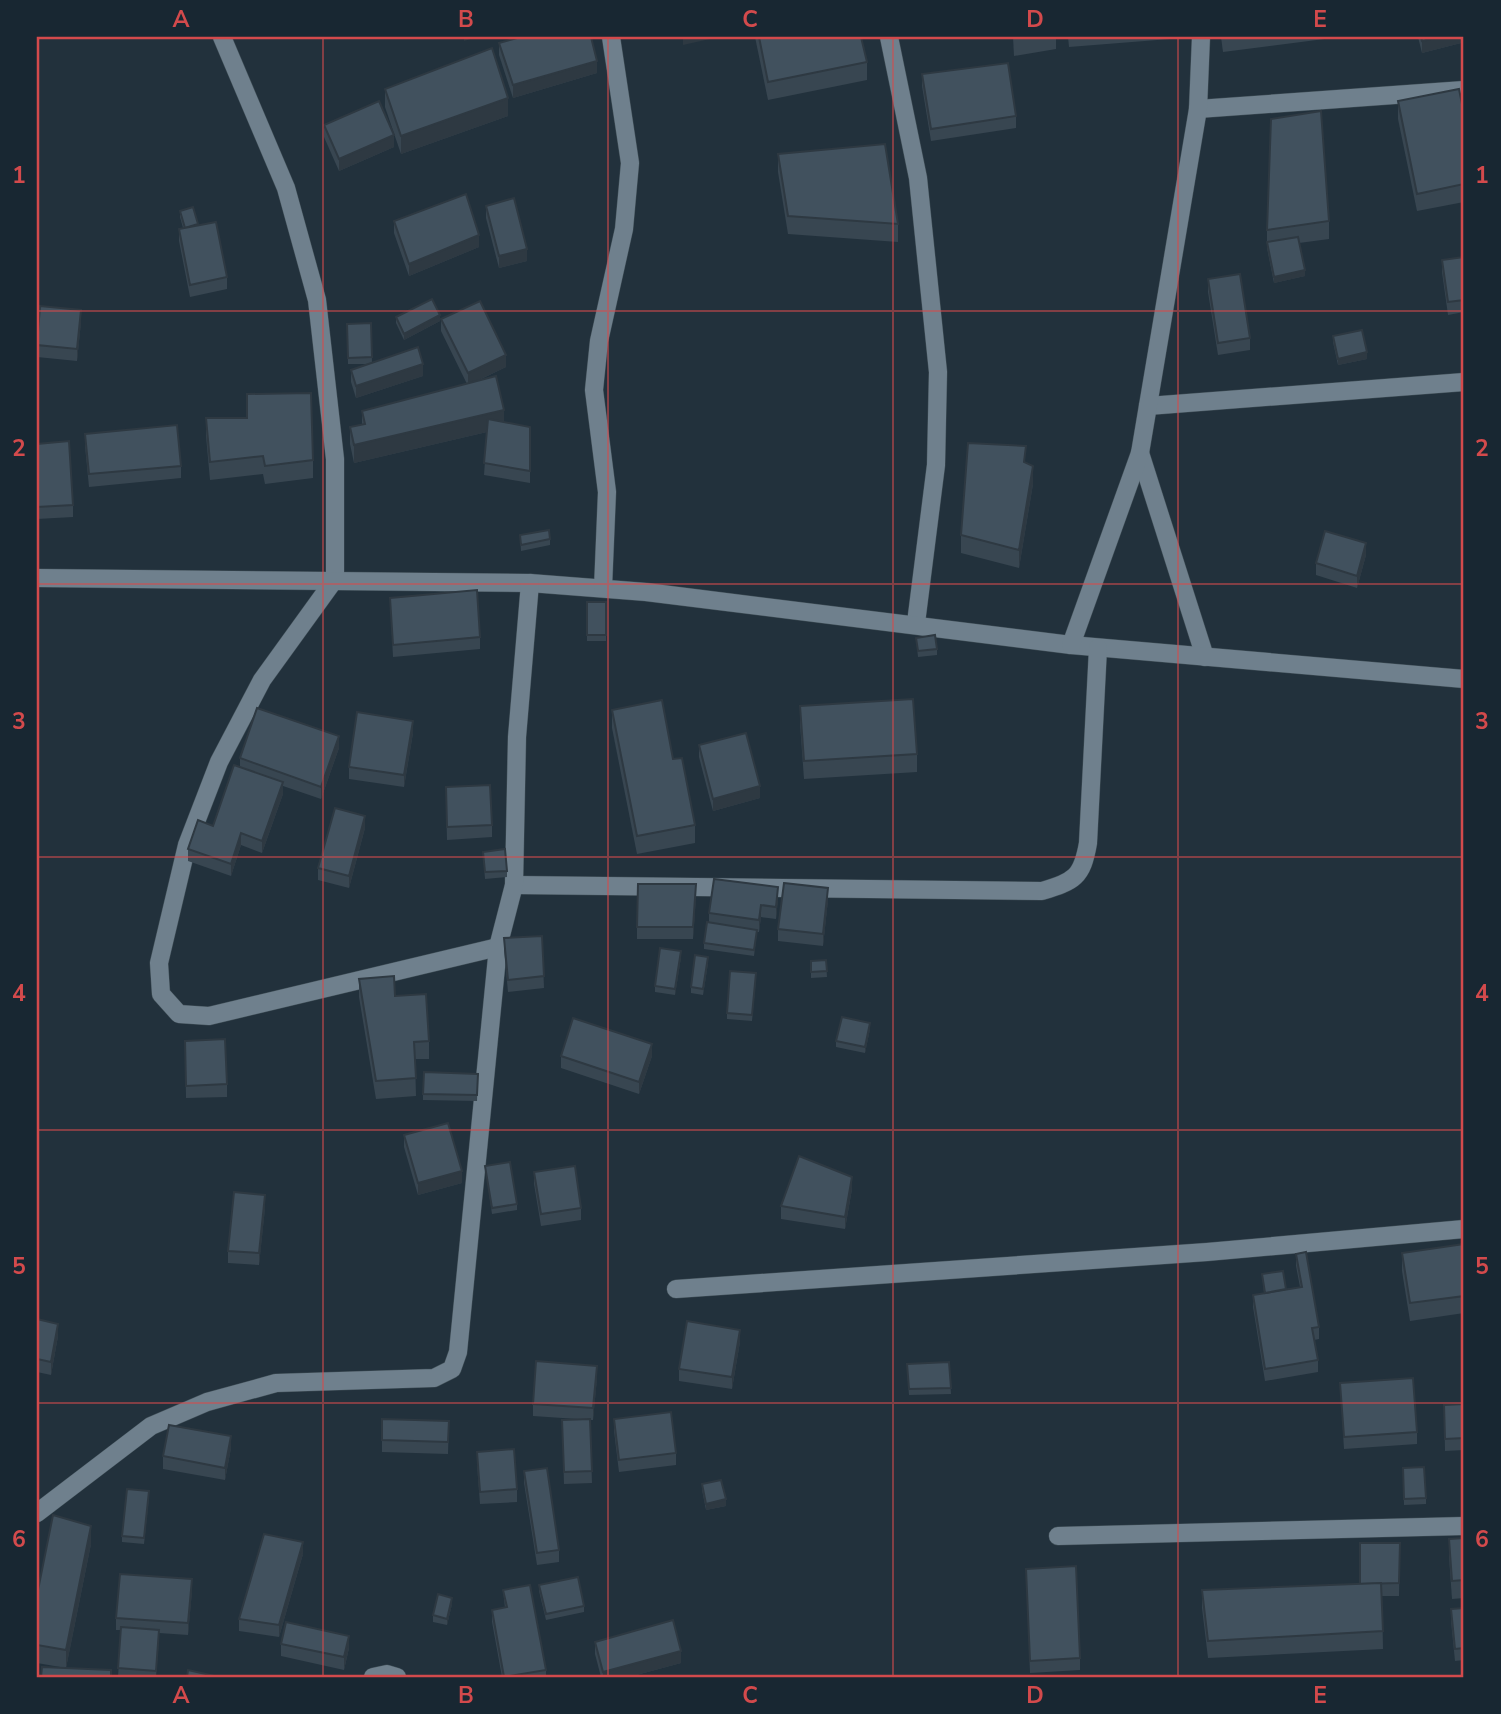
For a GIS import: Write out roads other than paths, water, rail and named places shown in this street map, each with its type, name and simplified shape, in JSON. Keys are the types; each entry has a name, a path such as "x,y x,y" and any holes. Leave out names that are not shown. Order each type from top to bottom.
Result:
{"street":[{"path":"222,37 286,188 317,300 335,459 335,579 262,680 219,762 187,845 159,963 162,994 179,1014 209,1016 498,947"},
{"path":"603,588 607,492 594,390 599,341 624,229 630,163 611,37"},
{"path":"888,37 918,178 938,372 936,465 916,623"},
{"path":"1071,645 1140,453 1198,109 1201,37"},
{"path":"1198,109 1464,90"},
{"path":"1148,406 1464,382"},
{"path":"1140,453 1205,657"},
{"path":"37,578 335,579 530,583 603,588 916,623 1098,648 1464,679"},
{"path":"37,1513 151,1426 207,1402 276,1383 434,1378 452,1369 458,1352 498,947 514,885 518,723 530,583"},
{"path":"514,885 1042,891 1070,883 1084,867 1088,843 1098,648"},
{"path":"676,1289 1194,1252 1464,1229"},
{"path":"1058,1536 1464,1526"},
{"path":"373,1677 387,1674 397,1677"}]}
